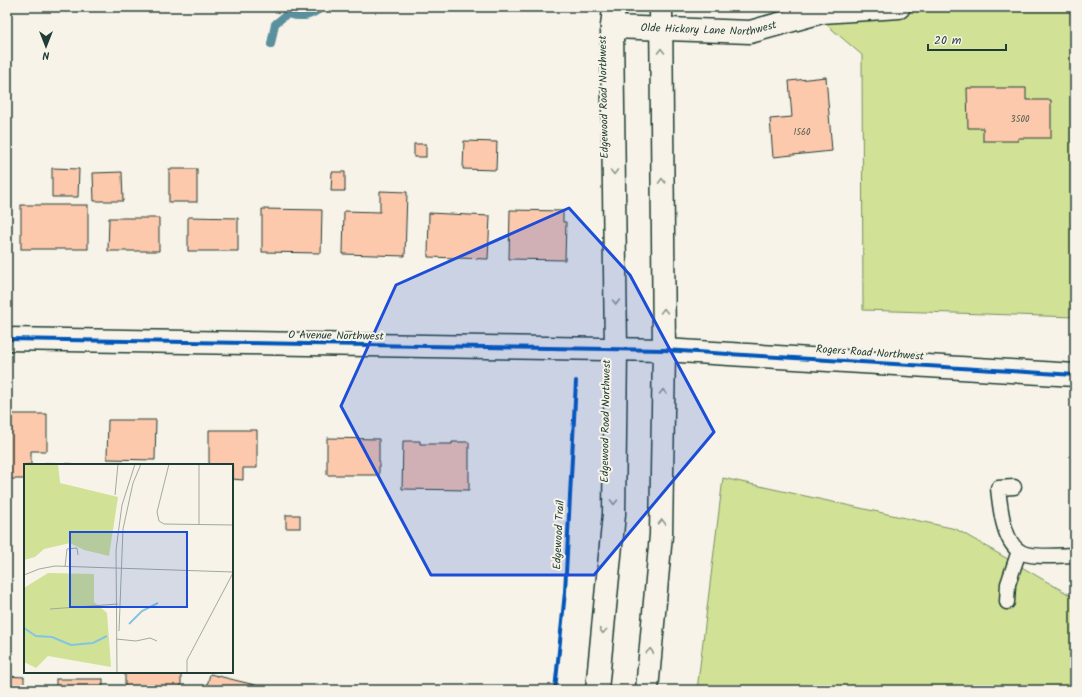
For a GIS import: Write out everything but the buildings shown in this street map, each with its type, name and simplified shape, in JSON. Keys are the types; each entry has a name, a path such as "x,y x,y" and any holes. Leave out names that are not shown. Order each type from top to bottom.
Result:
{"street":[{"path":"647,690 662,535 664,350 661,7"},
{"name":"Olde Hickory Lane Northwest","path":"613,17 661,28 750,32 822,12 899,7"},
{"name":"Edgewood Road Northwest","path":"597,690 614,514 616,350 613,17"},
{"name":"O Avenue Northwest","path":"7,339 664,350"},
{"name":"Rogers Road Northwest","path":"664,350 1075,375"}],"lane":[{"path":"1014,487 998,488 999,502 1005,533 1019,551 1034,555 1075,555"},
{"path":"1007,602 1008,584 1019,551"}],"highlighted area":[{"path":"569,208 630,275 714,432 594,575 431,575 341,406 396,285"}],"green space":[{"path":"806,7 1075,7 1075,317 863,310 862,55"},
{"path":"723,478 956,529 1075,598 1075,690 697,690"}],"waterway":[{"path":"271,44 275,24 287,14 306,16 323,7"}],"cycle path":[{"path":"7,339 664,350 1075,375"},
{"name":"Edgewood Trail","path":"555,690 565,592 576,381"}]}
